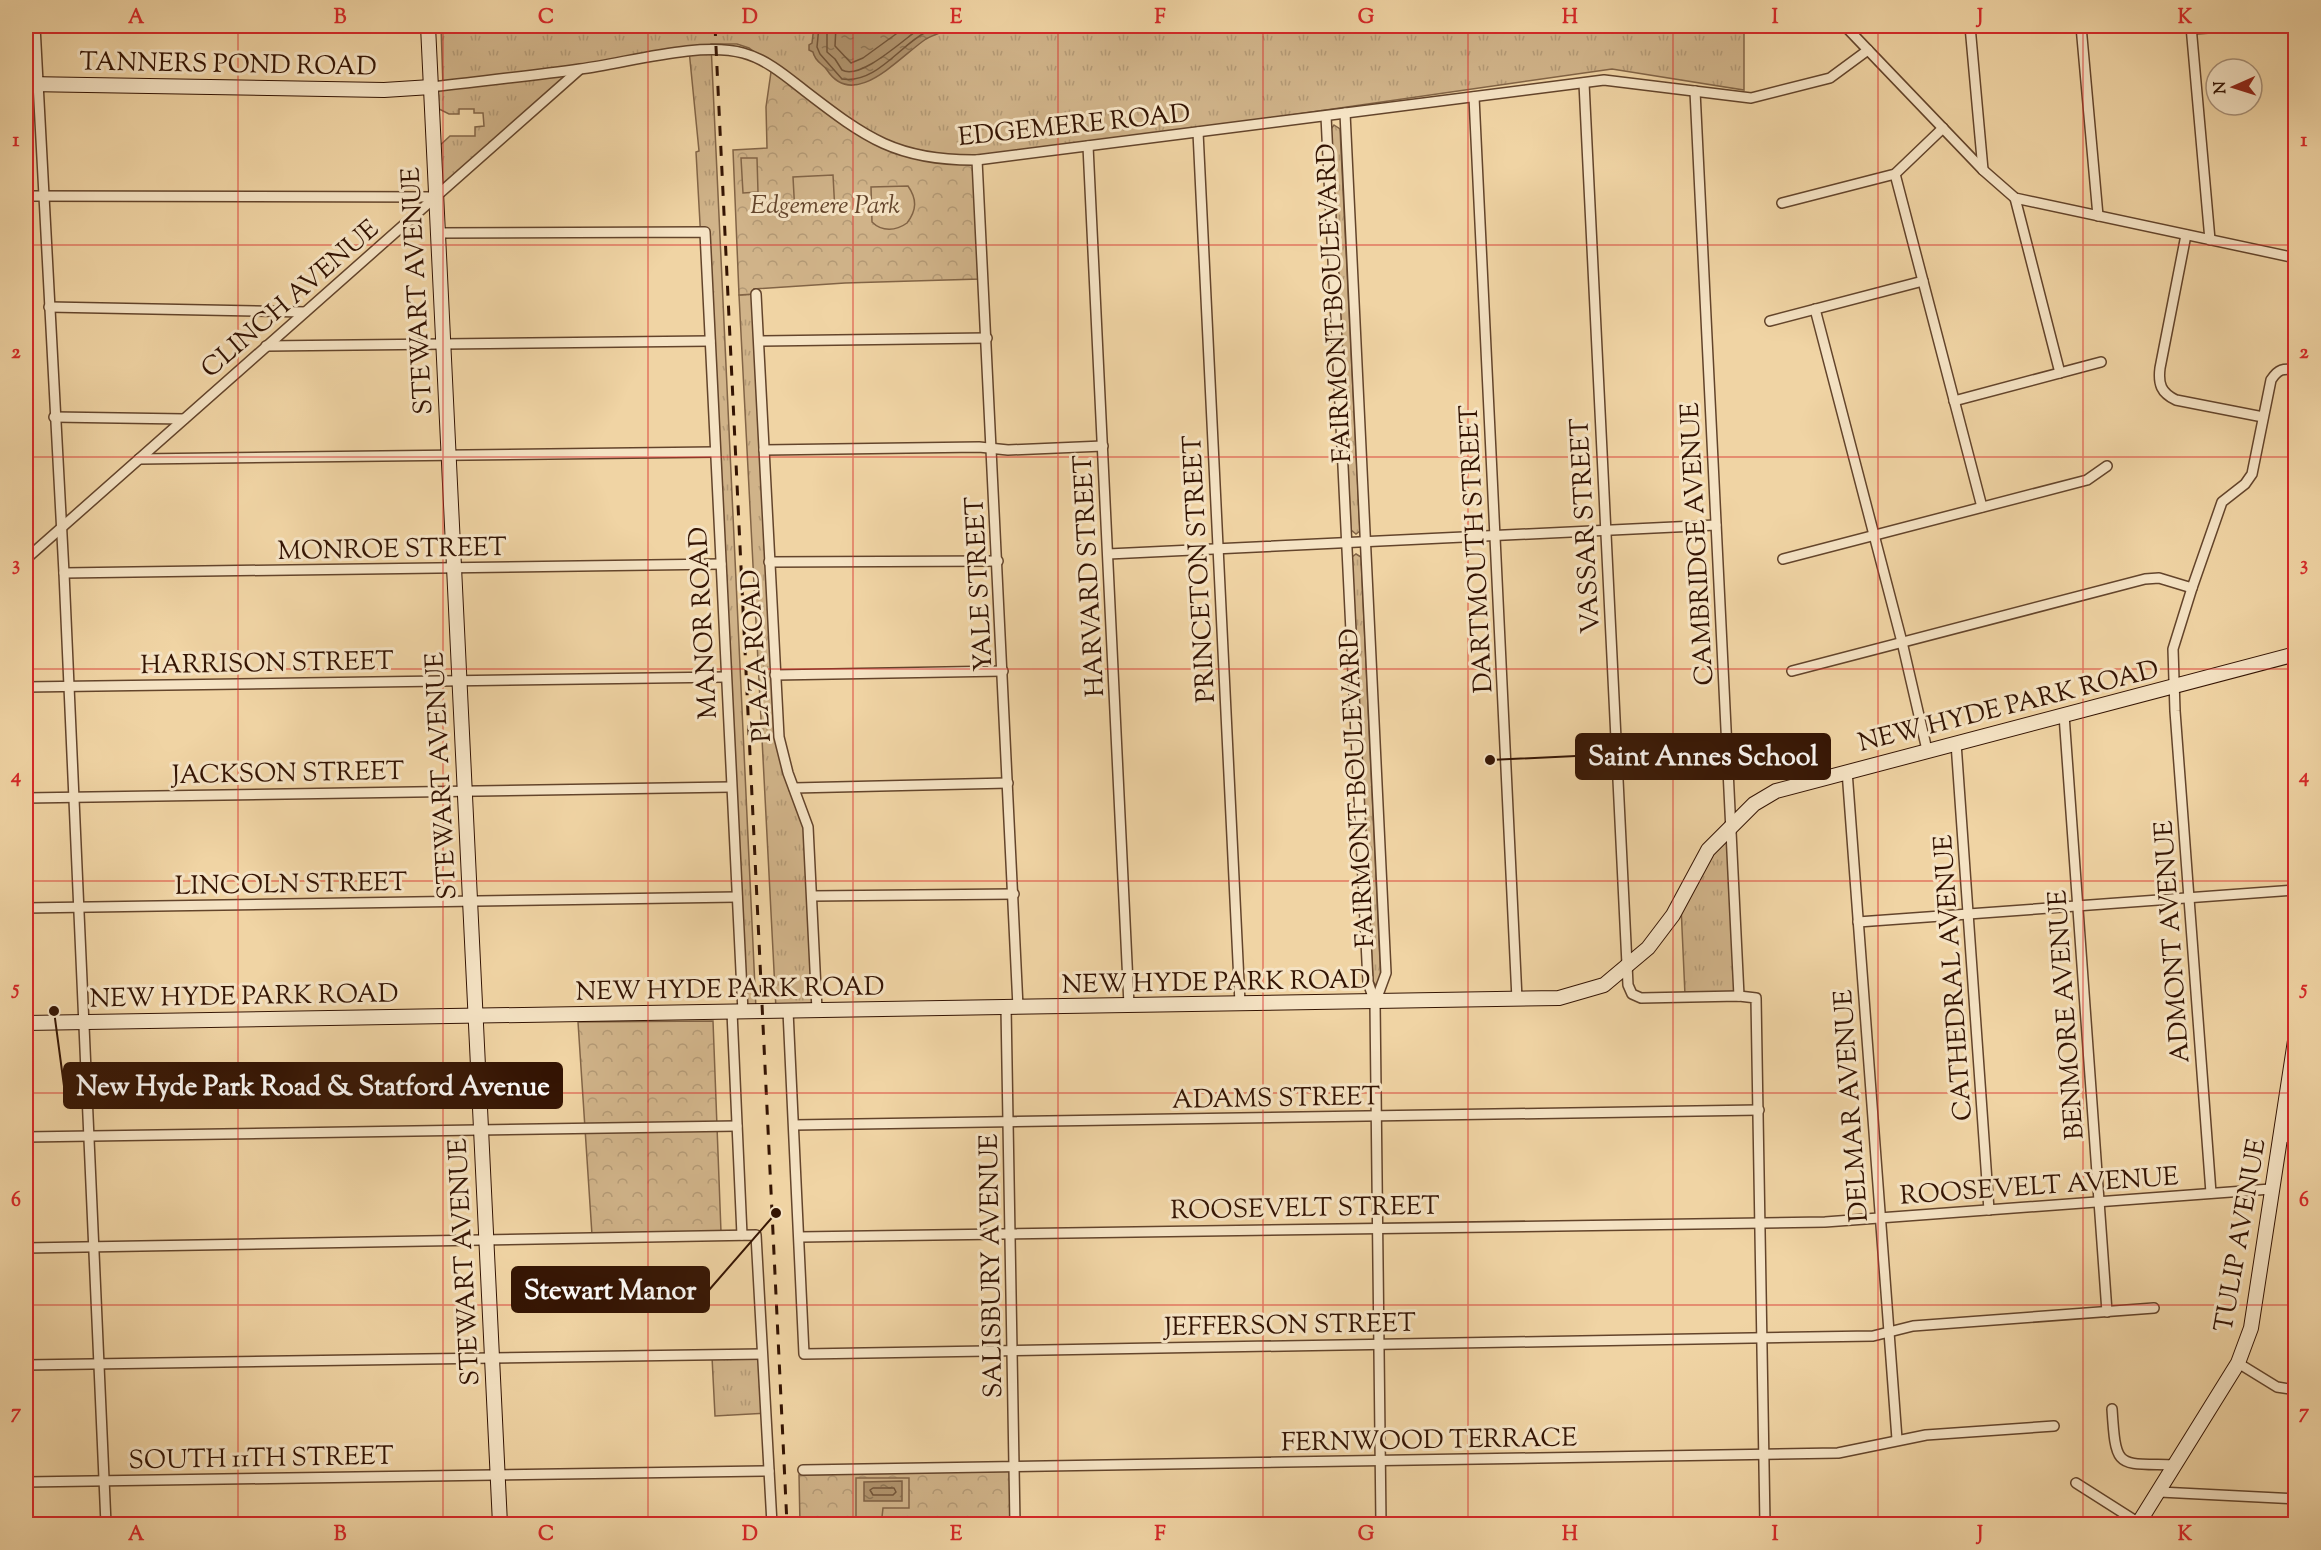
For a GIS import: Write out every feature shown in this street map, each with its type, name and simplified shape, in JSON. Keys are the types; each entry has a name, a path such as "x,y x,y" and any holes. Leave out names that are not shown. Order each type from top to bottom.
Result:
{"main road":[{"name":"STEWART AVENUE","path":"428,26 500,1524"},
{"name":"TANNERS POND ROAD","path":"32,84 384,90 431,87"},
{"name":"NEW HYDE PARK ROAD","path":"26,1023 1240,1003 1375,1003 1559,998 1604,985 1627,967 1663,931 1702,859 1730,826 1754,804 1776,791 2295,654"},
{"name":"TULIP AVENUE","path":"2139,1524 2238,1363 2251,1328 2295,1034"}],"street":[{"path":"35,26 32,84 44,196 64,573 106,1524"},
{"path":"1845,26 1983,170 2015,198 2295,258"},
{"path":"1970,26 1983,170"},
{"path":"2081,26 2098,216"},
{"path":"2210,240 2192,27 2239,26"},
{"name":"EDGEMERE ROAD","path":"431,87 580,69 697,51 732,50 765,62 851,126 889,147 929,158 978,160 1611,80 1751,98 1830,78 1868,50"},
{"name":"CLINCH AVENUE","path":"26,559 580,69"},
{"name":"VASSAR STREET","path":"1584,83 1628,985 1632,994 1641,998 1739,996"},
{"name":"CAMBRIDGE AVENUE","path":"1695,91 1739,996"},
{"name":"DARTMOUTH STREET","path":"1474,97 1517,999"},
{"name":"FAIRMONT BOULEVARD","path":"1345,113 1386,973 1375,1003"},
{"name":"FAIRMONT BOULEVARD","path":"1326,116 1368,982 1375,1003"},
{"path":"1782,203 1895,174 1943,128"},
{"name":"PRINCETON STREET","path":"1198,132 1240,1003"},
{"name":"HARVARD STREET","path":"1088,146 1129,1005"},
{"name":"YALE STREET","path":"978,160 1014,894 1012,1007"},
{"path":"1895,174 1982,507"},
{"path":"26,196 436,197"},
{"path":"2015,198 2060,373"},
{"name":"MANOR ROAD","path":"438,233 705,231 737,897 737,1126 742,1235"},
{"path":"2186,235 2160,368 2160,387 2167,396 2176,400 2263,417"},
{"path":"1770,321 1923,281"},
{"name":"PLAZA ROAD","path":"756,294 775,675 781,749 808,827 817,1010"},
{"path":"49,307 305,312"},
{"path":"1815,309 1902,642 1927,750"},
{"path":"759,341 987,338"},
{"path":"266,346 710,341"},
{"path":"1954,401 2101,362"},
{"name":"ADMONT AVENUE","path":"2211,1193 2173,688 2173,649 2222,502 2245,484 2252,474 2271,380 2276,372 2284,368 2295,370"},
{"path":"54,417 184,418"},
{"path":"764,450 1103,446"},
{"path":"139,459 715,452"},
{"path":"1783,559 2087,480 2107,466"},
{"path":"1108,554 1716,525"},
{"path":"769,562 998,561"},
{"name":"MONROE STREET","path":"64,573 721,564"},
{"path":"1792,671 2145,579 2159,578 2192,588"},
{"path":"775,675 1003,671"},
{"name":"HARRISON STREET","path":"26,687 726,677"},
{"name":"BENMORE AVENUE","path":"2064,715 2107,1312"},
{"name":"CATHEDRAL AVENUE","path":"1956,743 1989,1210"},
{"name":"DELMAR AVENUE","path":"1847,771 1897,1439"},
{"path":"794,788 1008,783"},
{"name":"JACKSON STREET","path":"26,798 731,787"},
{"path":"1858,922 2295,890"},
{"path":"812,896 1014,894"},
{"name":"LINCOLN STREET","path":"26,908 737,897"},
{"path":"1739,996 1756,998 1765,1524"},
{"path":"1375,1003 1381,1524"},
{"name":"SALISBURY AVENUE","path":"1012,1007 1009,1122 1015,1524"},
{"path":"789,1011 800,1237"},
{"name":"ADAMS STREET","path":"794,1125 1759,1110"},
{"path":"26,1137 737,1126"},
{"path":"2280,1137 2295,1138"},
{"name":"ROOSEVELT AVENUE","path":"1811,1222 2271,1189"},
{"name":"ROOSEVELT STREET","path":"800,1237 1811,1222"},
{"path":"26,1248 756,1235 772,1524"},
{"name":"JEFFERSON STREET","path":"800,1237 804,1354 1873,1336 1913,1326 2154,1308"},
{"path":"26,1365 762,1354"},
{"path":"2238,1363 2277,1387 2295,1390"},
{"path":"2112,1409 2115,1445 2124,1461 2131,1465 2175,1465"},
{"name":"FERNWOOD TERRACE","path":"803,1470 1838,1453 1897,1439 2054,1426"},
{"name":"SOUTH 11TH STREET","path":"26,1482 769,1471"},
{"path":"2076,1483 2139,1524"},
{"path":"2160,1492 2295,1499"}],"green space":[{"path":"441,26 1744,26 1744,90 1612,69 977,160 910,154 851,126 749,48 737,44 711,44 756,1009 744,1010 696,152 699,151 689,50 580,68 439,191 437,148 450,136 475,136 475,127 484,126 483,113 474,113 474,109 459,109 459,114 449,114 435,107 434,89 443,87"},
{"name":"Edgemere Park","path":"772,65 851,126 910,154 974,159 980,279 845,283 754,289 754,294 739,295 733,150 767,148 766,107"},
{"path":"1334,125 1340,129 1360,531 1356,534 1351,530 1331,129"},
{"path":"741,158 757,158 758,192 743,193"},
{"path":"833,175 835,212 795,214 793,177"},
{"path":"908,186 915,204 913,214 907,223 898,228 889,229 880,228 872,222 871,187"},
{"path":"754,294 780,748 807,822 818,1008 776,1009 739,295"},
{"path":"1356,554 1361,557 1381,983 1378,987 1373,982 1352,557"},
{"path":"1727,832 1736,993 1685,995 1681,906"},
{"path":"713,1021 721,1232 592,1235 578,1022"},
{"path":"767,1356 770,1413 715,1416 712,1357"},
{"path":"1011,1471 1012,1524 800,1524 799,1475"},
{"path":"856,1478 909,1478 909,1508 883,1508 882,1517 877,1517 877,1524 856,1524"}],"water":[{"path":"814,26 955,26 926,39 876,77 863,83 850,85 838,81 809,50"},
{"path":"902,1481 902,1501 864,1501 864,1482"}],"railway":[{"path":"715,26 787,1524"}],"place":[{"name":"Saint Annes School","path":"1490,760"},
{"name":"New Hyde Park Road & Statford Avenue","path":"54,1011"},
{"name":"Stewart Manor","path":"776,1213"}]}
